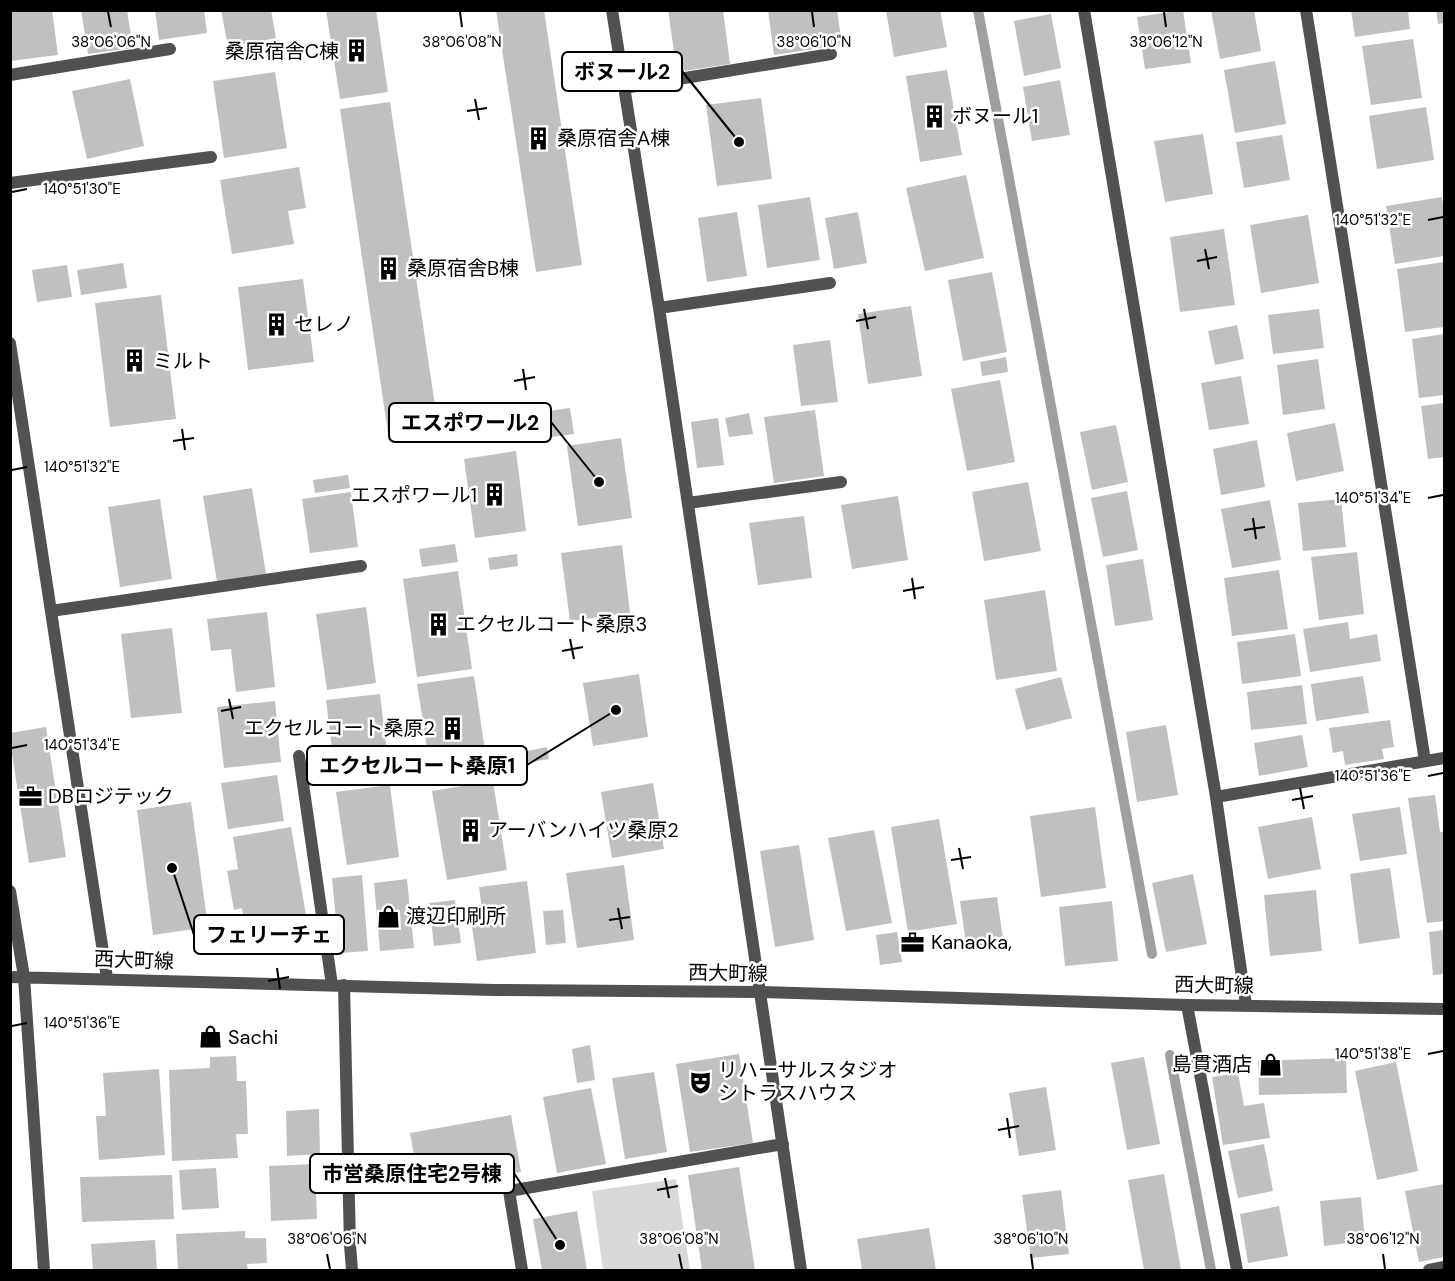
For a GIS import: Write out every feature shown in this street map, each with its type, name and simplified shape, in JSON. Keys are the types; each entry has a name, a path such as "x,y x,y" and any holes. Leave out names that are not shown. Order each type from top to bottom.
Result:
{"street":[{"path":"612,10 659,308 801,1270"},
{"path":"1084,10 1216,797 1246,1005"},
{"path":"1306,10 1425,761"},
{"path":"10,75 170,49"},
{"path":"624,88 831,54"},
{"path":"10,183 211,157"},
{"path":"659,308 831,283"},
{"path":"10,343 107,978"},
{"path":"688,503 841,482"},
{"path":"51,611 361,566"},
{"path":"299,756 338,985 352,1270"},
{"path":"1216,797 1444,758"},
{"path":"10,891 24,977 44,1270"},
{"name":"西大町線","path":"10,977 494,990 760,992 1187,1005 1444,1009"},
{"path":"1187,1005 1237,1270"},
{"path":"522,1270 509,1191 783,1144"},
{"path":"1429,1270 1444,1268"}],"shaded area":[{"path":"676,1179 690,1270 603,1270 592,1191"}],"building":[{"path":"10,10 52,10 58,55 10,61"},
{"path":"81,10 127,10 133,48 88,54"},
{"path":"155,10 204,10 207,33 159,40"},
{"path":"221,10 271,10 276,38 228,47"},
{"name":"桑原宿舎C棟","path":"326,10 376,10 388,92 340,99"},
{"name":"桑原宿舎A棟","path":"496,10 544,10 582,265 536,272"},
{"path":"668,10 723,10 730,64 677,72"},
{"path":"768,10 837,10 842,45 774,55"},
{"path":"886,10 940,10 947,47 894,57"},
{"path":"1183,10 1191,63 1145,69 1137,17"},
{"path":"1211,10 1254,10 1261,51 1220,59"},
{"path":"1351,10 1408,10 1410,29 1355,37"},
{"path":"1436,10 1444,10 1444,23 1438,24"},
{"path":"1051,14 1061,68 1024,76 1014,21"},
{"path":"1413,39 1422,98 1371,105 1362,46"},
{"path":"1275,61 1286,124 1235,133 1224,70"},
{"name":"ボヌール1","path":"947,70 962,155 920,162 906,76"},
{"path":"275,72 287,148 224,158 213,81"},
{"path":"130,79 144,146 87,159 72,91"},
{"path":"1060,80 1070,135 1032,141 1023,87"},
{"path":"761,98 772,179 717,186 706,105"},
{"name":"桑原宿舎B棟","path":"390,102 438,426 388,433 340,109"},
{"path":"1426,107 1434,160 1377,169 1369,116"},
{"path":"1203,134 1213,194 1165,202 1154,141"},
{"path":"1282,135 1290,180 1244,188 1236,142"},
{"path":"299,167 306,208 288,211 294,244 232,254 220,180"},
{"path":"966,175 984,258 925,271 906,188"},
{"path":"810,197 820,260 767,268 758,205"},
{"path":"1442,197 1444,256 1395,264 1386,206"},
{"path":"737,212 747,276 707,282 698,218"},
{"path":"858,212 867,263 834,269 825,218"},
{"path":"1308,215 1319,283 1261,293 1250,225"},
{"path":"1224,229 1235,305 1180,312 1170,237"},
{"path":"1444,262 1444,327 1405,332 1397,269"},
{"path":"123,263 127,288 81,295 77,270"},
{"path":"67,265 72,297 37,302 32,270"},
{"path":"992,272 1007,352 963,361 948,280"},
{"name":"セレノ","path":"303,279 314,362 248,370 238,287"},
{"name":"ミルト","path":"161,295 176,419 110,427 95,303"},
{"path":"911,306 922,376 868,384 858,314"},
{"path":"1319,309 1324,348 1273,354 1268,315"},
{"path":"1237,325 1244,359 1215,365 1208,331"},
{"path":"1444,334 1444,395 1419,398 1412,339"},
{"path":"830,340 838,402 801,406 793,345"},
{"path":"1006,357 1008,372 982,376 980,362"},
{"path":"1318,359 1325,409 1283,415 1277,365"},
{"path":"1241,376 1249,424 1209,430 1201,383"},
{"path":"1000,380 1015,462 967,471 951,389"},
{"path":"1444,403 1444,457 1428,459 1421,406"},
{"path":"570,408 574,434 552,437 548,411"},
{"path":"815,410 824,476 774,483 764,417"},
{"path":"749,413 753,434 729,437 725,418"},
{"path":"718,418 724,465 697,468 691,422"},
{"path":"1335,423 1344,471 1296,481 1287,433"},
{"path":"1116,425 1128,482 1092,490 1080,432"},
{"path":"621,438 632,518 578,526 567,446"},
{"path":"1257,440 1265,487 1221,495 1213,449"},
{"name":"エスポワール1","path":"516,451 526,531 475,538 464,459"},
{"path":"348,475 350,488 315,493 313,480"},
{"path":"1028,482 1041,551 984,561 972,492"},
{"path":"252,488 266,574 217,582 203,496"},
{"path":"1127,491 1138,550 1103,557 1091,498"},
{"path":"351,492 358,547 310,553 302,499"},
{"path":"898,496 908,560 852,569 841,505"},
{"path":"160,499 172,579 120,587 108,507"},
{"path":"1341,499 1346,547 1303,551 1298,503"},
{"path":"1270,500 1281,560 1232,568 1221,509"},
{"path":"804,516 812,578 758,585 749,523"},
{"path":"455,544 458,562 422,567 419,549"},
{"name":"エクセルコート桑原3","path":"622,545 630,613 570,621 561,553"},
{"path":"1357,552 1364,614 1319,620 1311,557"},
{"path":"517,554 518,566 490,570 488,558"},
{"path":"1143,559 1153,620 1115,626 1106,565"},
{"path":"1279,570 1288,629 1232,636 1224,578"},
{"name":"エクセルコート桑原3","path":"458,571 472,669 417,677 403,579"},
{"path":"1045,590 1057,671 996,680 984,600"},
{"path":"366,607 376,683 327,690 316,614"},
{"path":"267,612 275,687 236,692 231,649 211,651 207,619"},
{"path":"1348,622 1350,639 1377,634 1381,661 1310,672 1303,629"},
{"path":"172,628 182,713 131,718 121,634"},
{"path":"1295,634 1301,676 1242,684 1237,642"},
{"path":"639,674 648,737 593,746 583,683"},
{"name":"エクセルコート桑原2","path":"474,676 488,771 432,779 417,684"},
{"path":"1363,676 1369,713 1316,721 1311,684"},
{"path":"1061,677 1072,718 1026,730 1015,689"},
{"path":"1302,685 1307,724 1251,730 1247,692"},
{"path":"380,694 389,769 335,775 326,700"},
{"path":"275,701 281,762 224,768 217,707"},
{"path":"1390,720 1394,747 1382,749 1384,759 1345,765 1343,751 1333,753 1329,728"},
{"path":"1166,725 1178,795 1137,802 1126,732"},
{"path":"46,727 66,857 29,863 10,733"},
{"path":"1302,735 1308,767 1259,776 1254,743"},
{"path":"547,747 549,759 524,763 522,752"},
{"path":"277,775 284,821 228,829 221,783"},
{"name":"アーバンハイツ桑原2","path":"493,781 507,870 447,880 432,791"},
{"path":"653,783 664,849 612,858 601,792"},
{"path":"390,785 399,857 347,865 336,792"},
{"path":"1435,795 1440,832 1444,832 1444,921 1427,923 1408,798"},
{"path":"191,802 208,927 153,935 137,810"},
{"path":"1095,807 1106,888 1041,897 1030,816"},
{"path":"1400,807 1407,854 1360,861 1352,814"},
{"path":"1312,817 1321,869 1268,879 1258,827"},
{"path":"939,819 957,924 908,932 891,827"},
{"path":"291,827 308,927 280,931 278,918 245,924 242,908 234,910 227,871 238,869 233,837"},
{"path":"874,830 892,923 846,931 828,838"},
{"path":"799,845 814,940 775,947 760,851"},
{"path":"624,865 634,940 577,948 566,873"},
{"path":"1390,868 1400,938 1359,944 1350,874"},
{"path":"1193,874 1207,944 1166,952 1152,883"},
{"path":"362,875 368,951 339,953 332,878"},
{"path":"407,879 414,948 380,951 374,883"},
{"path":"527,881 536,953 477,961 472,927 484,925 479,887"},
{"path":"1316,890 1322,951 1270,956 1264,895"},
{"path":"997,897 1004,946 967,951 960,901"},
{"path":"455,900 461,943 434,946 429,903"},
{"path":"1112,901 1118,961 1065,966 1059,907"},
{"path":"563,910 566,943 546,945 543,911"},
{"path":"1444,930 1444,974 1433,975 1429,932"},
{"path":"897,932 902,962 880,965 876,935"},
{"path":"590,1045 595,1080 577,1083 572,1049"},
{"path":"739,1054 753,1143 690,1152 676,1064"},
{"path":"236,1056 237,1081 246,1081 248,1134 236,1134 238,1158 172,1161 169,1070 210,1068 210,1057"},
{"path":"1144,1057 1160,1144 1127,1150 1111,1063"},
{"path":"1346,1058 1347,1093 1259,1095 1258,1061"},
{"path":"1396,1062 1418,1171 1377,1180 1355,1071"},
{"path":"159,1069 165,1155 99,1160 96,1116 106,1116 103,1073"},
{"path":"654,1072 667,1152 625,1159 612,1078"},
{"path":"1238,1073 1244,1106 1264,1103 1270,1138 1223,1145 1212,1077"},
{"path":"1046,1087 1056,1150 1019,1156 1009,1093"},
{"path":"591,1088 606,1164 557,1173 543,1097"},
{"path":"319,1109 320,1154 287,1156 286,1111"},
{"path":"511,1115 521,1172 420,1190 410,1133"},
{"path":"1264,1144 1273,1191 1238,1198 1228,1151"},
{"path":"315,1164 317,1219 271,1221 269,1166"},
{"path":"739,1167 755,1270 702,1270 688,1175"},
{"path":"216,1168 219,1208 182,1210 179,1170"},
{"path":"1164,1174 1181,1270 1144,1270 1128,1180"},
{"path":"172,1175 174,1219 82,1222 80,1177"},
{"path":"1444,1184 1444,1257 1419,1262 1405,1191"},
{"path":"1061,1190 1069,1254 1031,1258 1022,1195"},
{"path":"1361,1197 1365,1241 1324,1246 1320,1201"},
{"path":"1279,1206 1288,1256 1248,1263 1240,1214"},
{"path":"577,1211 587,1270 542,1270 533,1219"},
{"path":"929,1228 936,1270 862,1270 857,1239"},
{"path":"245,1231 245,1238 266,1238 267,1263 247,1264 248,1270 178,1270 176,1234"},
{"path":"155,1240 157,1270 93,1270 91,1244"}],"waterway":[{"path":"978,10 1152,954"},
{"path":"1170,1055 1211,1270"}],"place":[{"name":"桑原宿舎C棟","path":"357,51"},
{"name":"ボヌール1","path":"934,116"},
{"name":"桑原宿舎A棟","path":"539,138"},
{"name":"ボヌール2","path":"739,142"},
{"name":"桑原宿舎B棟","path":"389,268"},
{"name":"セレノ","path":"276,324"},
{"name":"ミルト","path":"135,361"},
{"name":"エスポワール2","path":"599,482"},
{"name":"エスポワール1","path":"495,495"},
{"name":"エクセルコート桑原3","path":"438,624"},
{"name":"エクセルコート桑原1","path":"616,710"},
{"name":"エクセルコート桑原2","path":"453,728"},
{"name":"DBロジテック","path":"30,796"},
{"name":"アーバンハイツ桑原2","path":"470,830"},
{"name":"フェリーチェ","path":"172,868"},
{"name":"渡辺印刷所","path":"388,916"},
{"name":"Kanaoka,","path":"913,942"},
{"name":"Sachi","path":"210,1037"},
{"name":"島貫酒店","path":"1270,1064"},
{"name":"リハーサルスタジオ シトラスハウス","path":"700,1082"},
{"name":"市営桑原住宅2号棟","path":"560,1245"}]}
